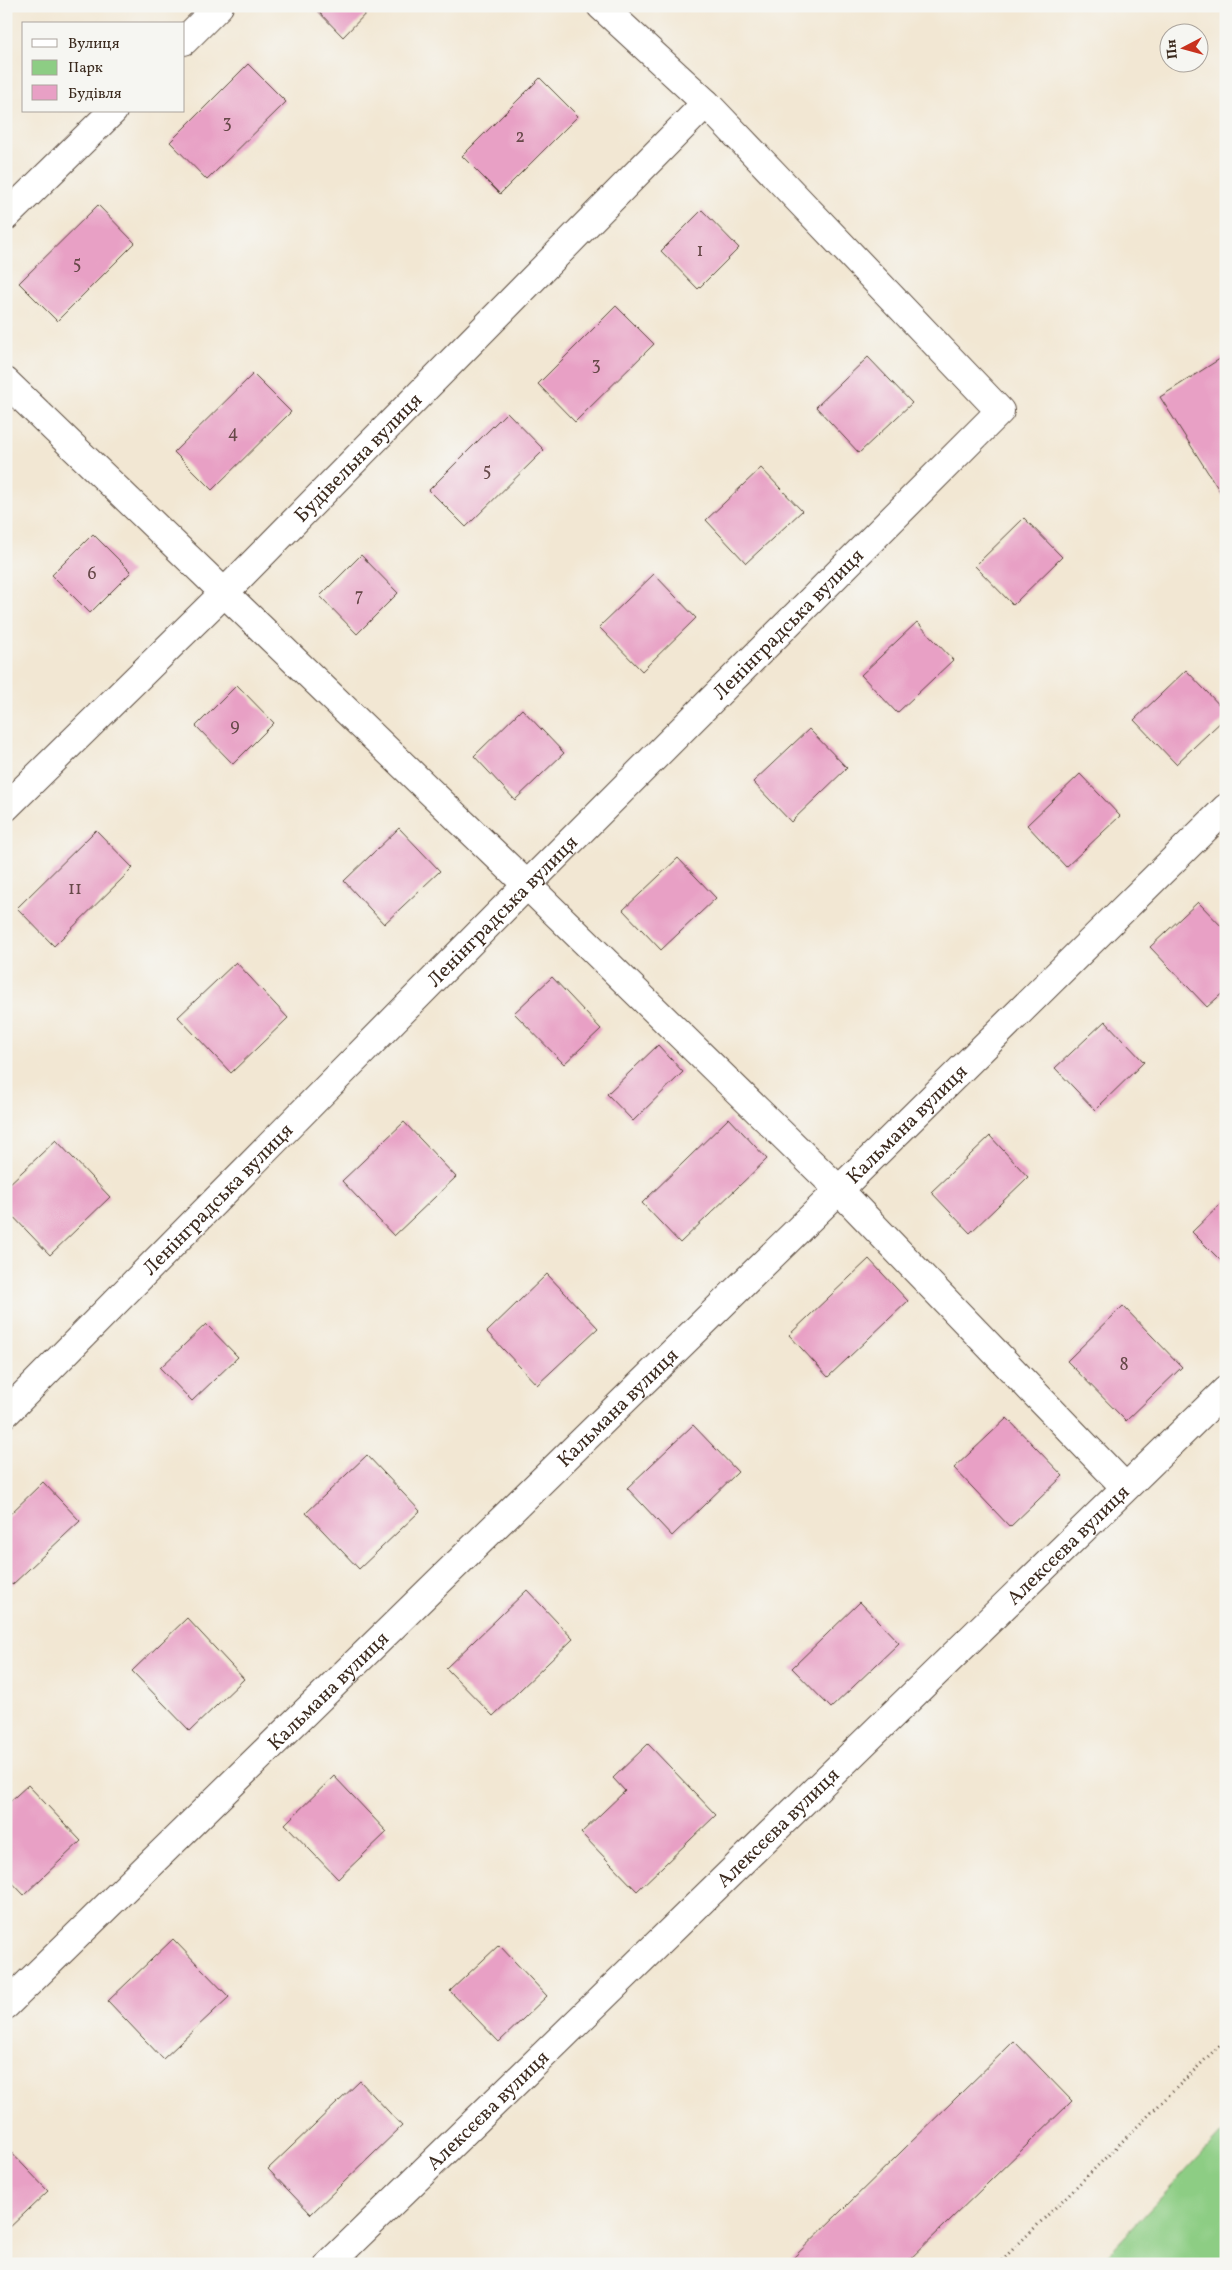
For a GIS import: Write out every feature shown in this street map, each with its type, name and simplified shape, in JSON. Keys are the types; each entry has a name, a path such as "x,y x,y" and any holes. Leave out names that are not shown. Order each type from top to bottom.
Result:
{"street":[{"path":"185,40 220,6"},
{"path":"601,6 706,103"},
{"name":"Ленінградська вулиця","path":"6,1413 1000,411 706,103"},
{"name":"Будівельна вулиця","path":"6,806 224,593 706,103"},
{"path":"6,216 111,112"},
{"path":"6,382 528,885 839,1190 1125,1488"},
{"name":"Кальмана вулиця","path":"6,2005 839,1190 1226,808"},
{"name":"Алексєєва вулиця","path":"328,2264 1226,1390"}],"path":[{"path":"998,2264 1226,2039"}],"green space":[{"path":"1226,2128 1226,2264 1099,2264"}],"building":[{"path":"313,6 373,6 343,37"},
{"path":"248,64 286,102 207,180 170,142"},
{"path":"540,78 578,116 500,194 462,156"},
{"path":"98,205 135,243 57,321 19,283"},
{"path":"702,210 739,248 698,289 661,251"},
{"path":"616,306 654,344 575,422 538,384"},
{"path":"1226,355 1226,501 1160,397"},
{"path":"868,357 912,403 859,453 816,407"},
{"path":"253,374 291,412 212,490 174,452"},
{"path":"507,412 544,450 466,527 429,490"},
{"path":"761,468 802,511 746,563 706,520"},
{"path":"1024,518 1062,557 1013,605 975,566"},
{"path":"93,534 131,572 90,613 52,575"},
{"path":"361,555 398,593 357,634 320,596"},
{"path":"654,574 696,618 642,671 599,627"},
{"path":"917,622 953,660 897,713 861,675"},
{"path":"1186,670 1226,712 1226,717 1176,764 1134,720"},
{"path":"237,685 274,723 233,764 196,726"},
{"path":"522,709 564,753 515,800 474,756"},
{"path":"809,729 847,768 791,822 753,782"},
{"path":"1080,774 1120,816 1066,867 1027,825"},
{"path":"399,828 440,871 384,924 344,881"},
{"path":"96,830 133,868 54,946 17,908"},
{"path":"678,858 716,898 661,950 623,910"},
{"path":"1198,902 1226,931 1226,990 1207,1007 1150,947"},
{"path":"236,962 288,1018 231,1073 178,1017"},
{"path":"552,977 601,1029 564,1064 514,1013"},
{"path":"1105,1021 1144,1062 1095,1110 1055,1068"},
{"path":"658,1045 683,1072 633,1121 607,1094"},
{"path":"729,1118 767,1159 680,1243 642,1203"},
{"path":"404,1122 456,1177 394,1236 342,1181"},
{"path":"990,1136 1028,1177 970,1233 931,1192"},
{"path":"56,1140 110,1197 50,1255 6,1209 6,1187"},
{"path":"1226,1199 1226,1266 1192,1232"},
{"path":"869,1259 908,1301 828,1377 789,1335"},
{"path":"547,1274 598,1328 537,1385 487,1332"},
{"path":"1123,1306 1182,1367 1126,1421 1067,1361"},
{"path":"206,1324 238,1357 192,1401 160,1368"},
{"path":"1007,1418 1063,1476 1010,1527 954,1468"},
{"path":"693,1425 738,1472 672,1536 627,1488"},
{"path":"367,1455 420,1511 359,1569 306,1513"},
{"path":"43,1482 80,1521 12,1585 6,1578 6,1518"},
{"path":"527,1590 573,1639 493,1716 446,1668"},
{"path":"860,1602 899,1643 831,1708 792,1668"},
{"path":"187,1618 244,1679 190,1731 132,1671"},
{"path":"648,1744 716,1815 637,1891 581,1833 625,1791 613,1778"},
{"path":"334,1776 387,1832 338,1879 285,1824"},
{"path":"28,1785 81,1841 24,1895 6,1876 6,1805"},
{"path":"173,1939 229,1997 163,2059 108,2001"},
{"path":"499,1945 547,1996 499,2042 450,1991"},
{"path":"1014,2041 1072,2101 905,2264 787,2264"},
{"path":"360,2081 402,2126 311,2214 268,2169"},
{"path":"6,2147 48,2191 6,2231"}]}
